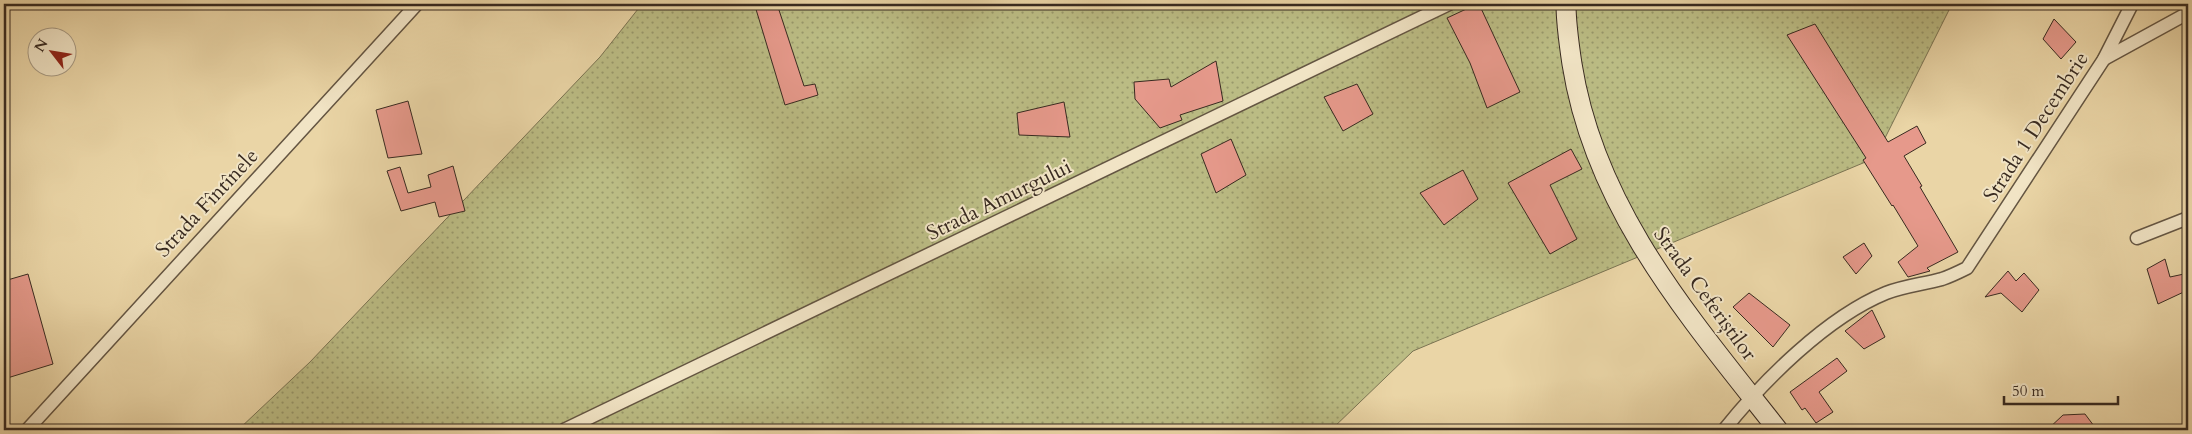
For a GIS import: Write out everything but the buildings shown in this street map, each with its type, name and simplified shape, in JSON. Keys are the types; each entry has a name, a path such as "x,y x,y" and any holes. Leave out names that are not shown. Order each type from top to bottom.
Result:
{"street":[{"name":"Strada Fîntînele","path":"27,430 417,4"},
{"name":"Strada Amurgului","path":"564,430 1449,4"},
{"name":"Strada Ceferiștilor","path":"1566,4 1569,44 1577,94 1593,147 1611,191 1634,234 1664,282 1778,430"},
{"name":"Strada 1 Decembrie","path":"1752,397 1791,358 1862,304 1888,292 1944,278 1967,268 2104,60 2132,4"},
{"path":"2104,60 2188,13"},
{"path":"2137,238 2188,218"},
{"path":"1724,430 1752,397"}],"green space":[{"path":"642,4 1952,4 1875,158 1413,351 1331,430 238,430 310,362 600,57"}]}
